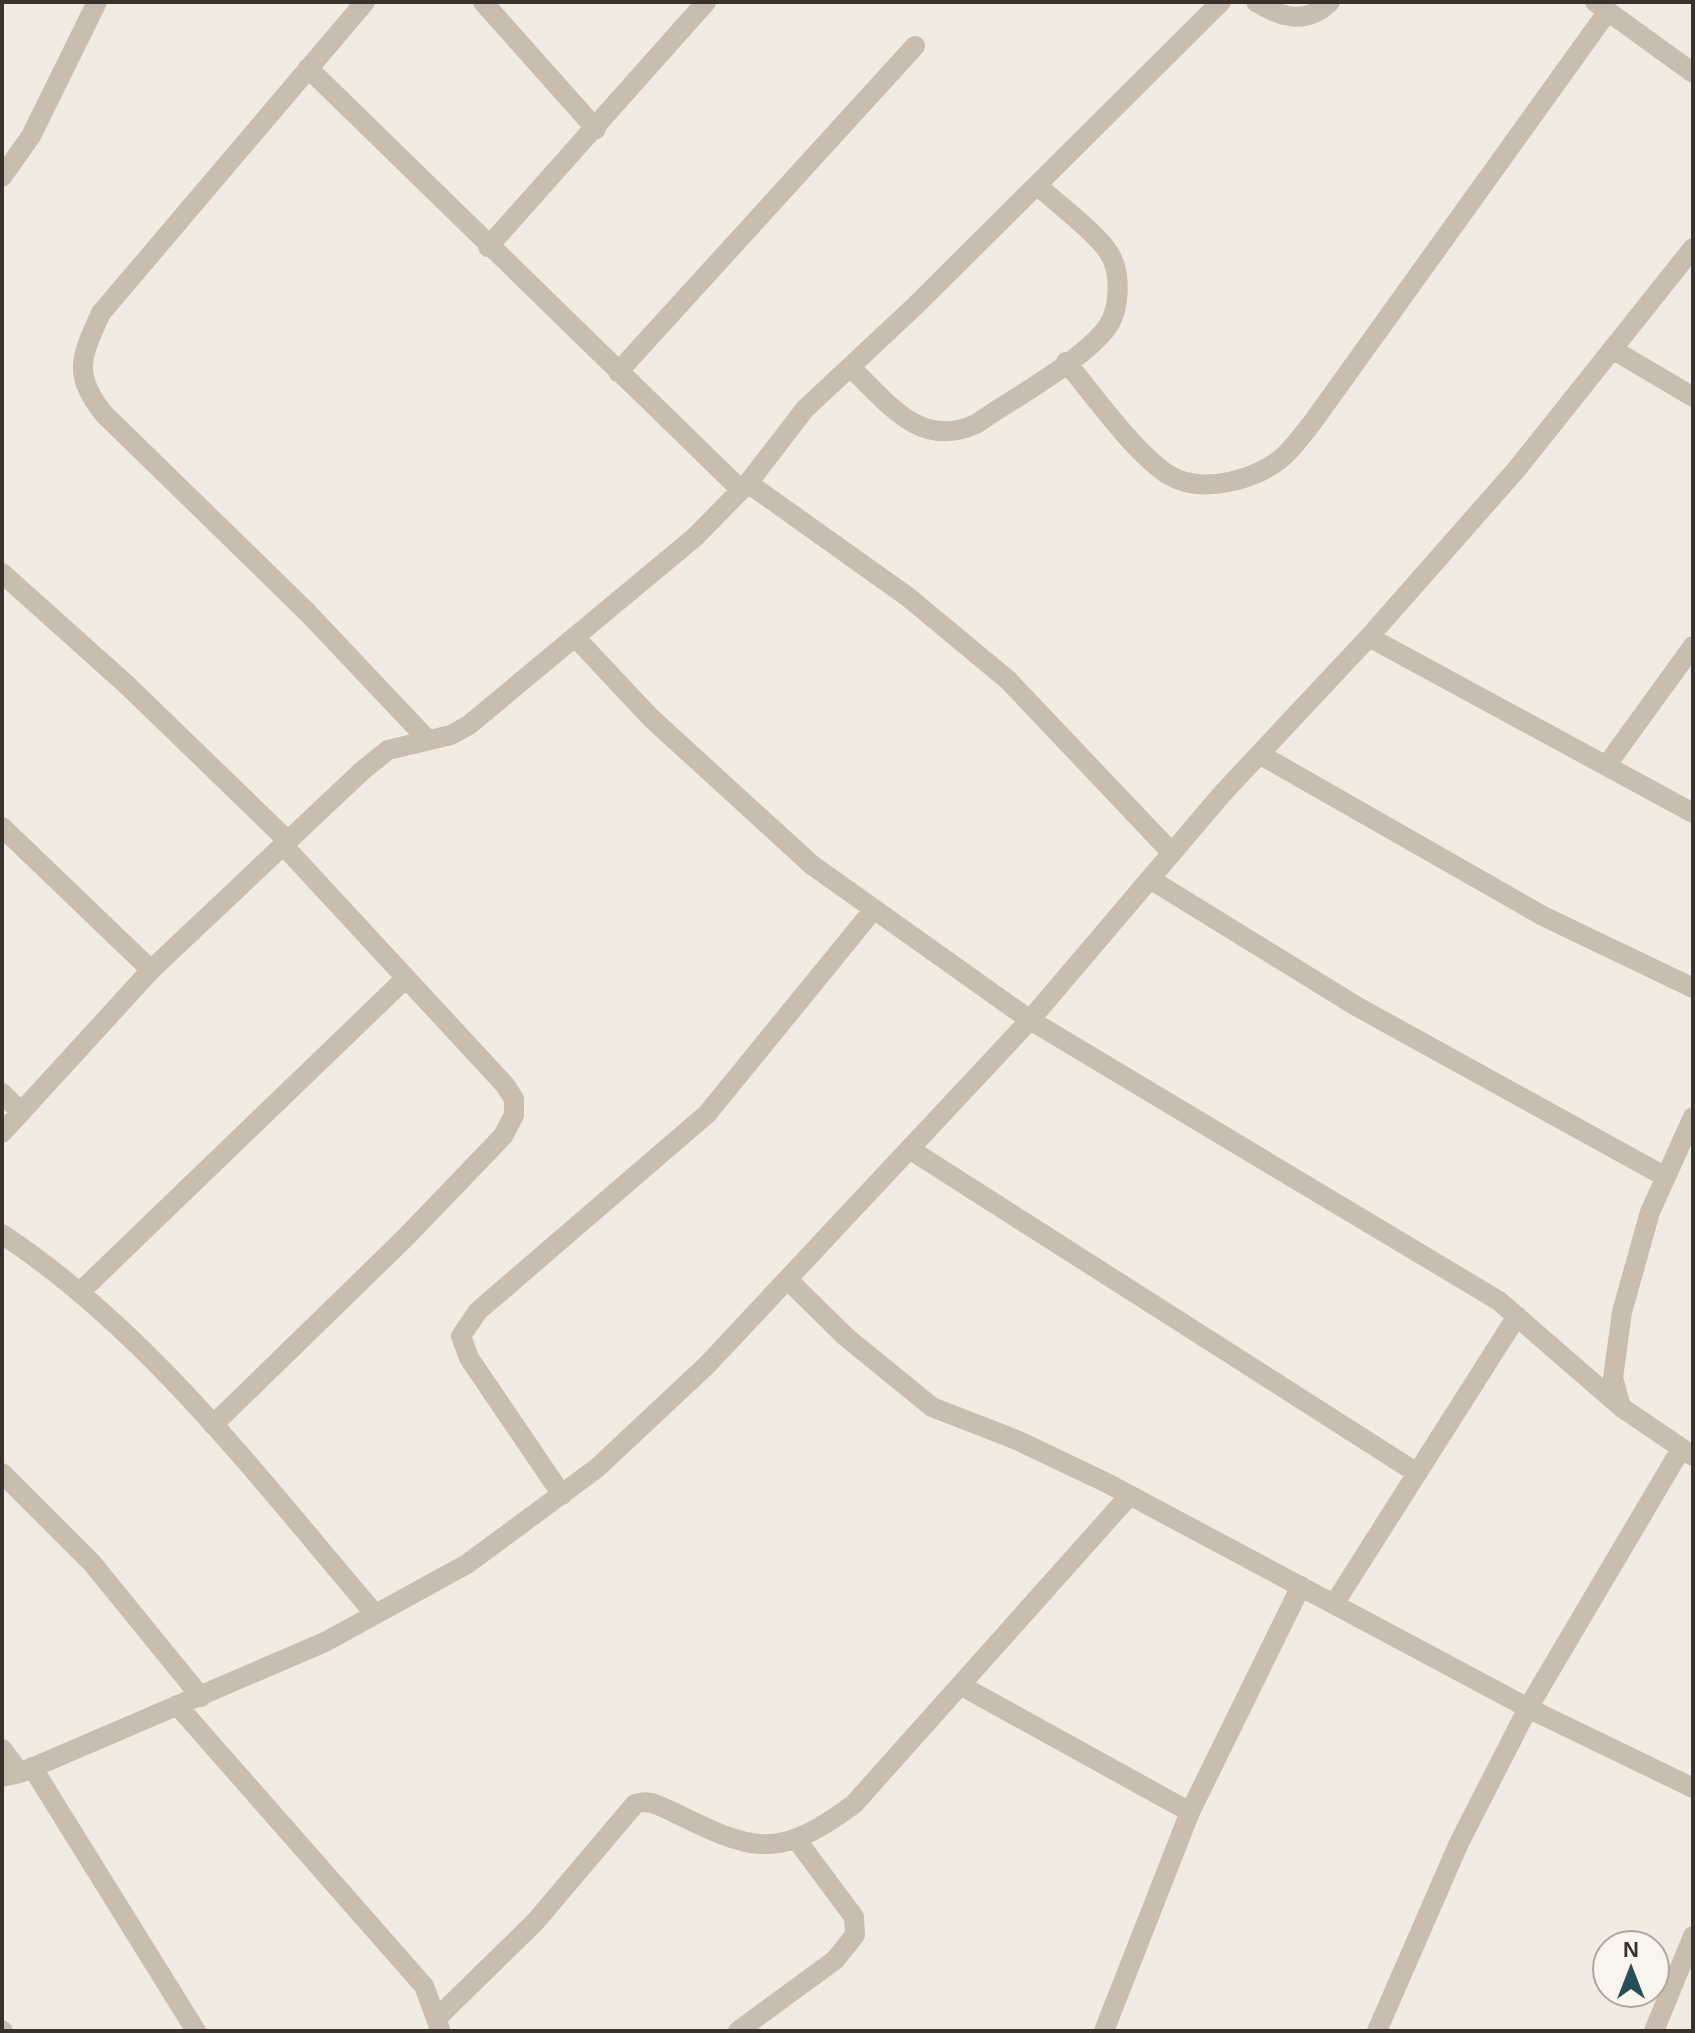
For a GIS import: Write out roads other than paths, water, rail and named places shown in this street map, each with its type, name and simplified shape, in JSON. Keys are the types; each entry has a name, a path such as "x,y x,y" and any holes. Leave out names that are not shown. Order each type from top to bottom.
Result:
{"street":[{"path":"2,177 31,136 97,2"},
{"path":"365,2 101,313 85,349 81,373 86,391 104,414 308,613 427,739"},
{"path":"483,2 596,129"},
{"path":"488,247 706,2"},
{"path":"2,1133 151,970 388,750 451,735 469,725 695,537 744,486 805,409 1221,2"},
{"path":"1256,2 1295,18 1312,16 1330,2"},
{"path":"1066,362 1153,463 1172,477 1204,484 1230,482 1283,458 1322,411 1602,7 1693,73"},
{"path":"618,372 915,46"},
{"path":"308,68 618,372 744,486 908,597 1008,680 1172,853"},
{"path":"850,367 911,422 932,433 957,433 976,424 1066,362 1108,327 1118,293 1116,272 1109,252 1037,185"},
{"path":"18,1772 325,1642 467,1564 597,1468 707,1365 1030,1020 1172,853 1516,470 1693,248"},
{"path":"1612,349 1693,397"},
{"path":"2,573 128,686 286,843 505,1085 514,1099 514,1115 503,1136 405,1238 213,1425"},
{"path":"575,637 704,769 812,865 1030,1020 1457,1273 1517,1316 1621,1407 1687,1452 1528,1708 1459,1843 1377,2031"},
{"path":"1369,637 1693,813"},
{"path":"1606,766 1693,646"},
{"path":"1261,755 1543,916 1693,988"},
{"path":"2,827 151,970"},
{"path":"1150,879 1356,1006 1664,1176"},
{"path":"562,1495 469,1358 461,1336 478,1311 707,1114 874,909"},
{"path":"80,1292 406,978"},
{"path":"2,1093 21,1112"},
{"path":"1621,1407 1613,1378 1622,1312 1664,1176 1693,1117"},
{"path":"911,1150 1417,1473"},
{"path":"2,1234 80,1292 213,1425 375,1614"},
{"path":"788,1280 846,1337 932,1407 1019,1441 1130,1495 1528,1708 1693,1788"},
{"path":"1334,1604 1517,1316"},
{"path":"2,1473 92,1563 201,1697"},
{"path":"177,1705 424,1986 438,2025 536,1921 635,1804 654,1803 718,1836 747,1843 776,1844 821,1829 854,1804 1130,1495"},
{"path":"1104,2031 1190,1812 1301,1586"},
{"path":"960,1685 1190,1812"},
{"path":"2,1749 196,2031"},
{"path":"738,2031 835,1960 855,1935 854,1917 796,1839"},
{"path":"1654,2031 1693,1936"}]}
